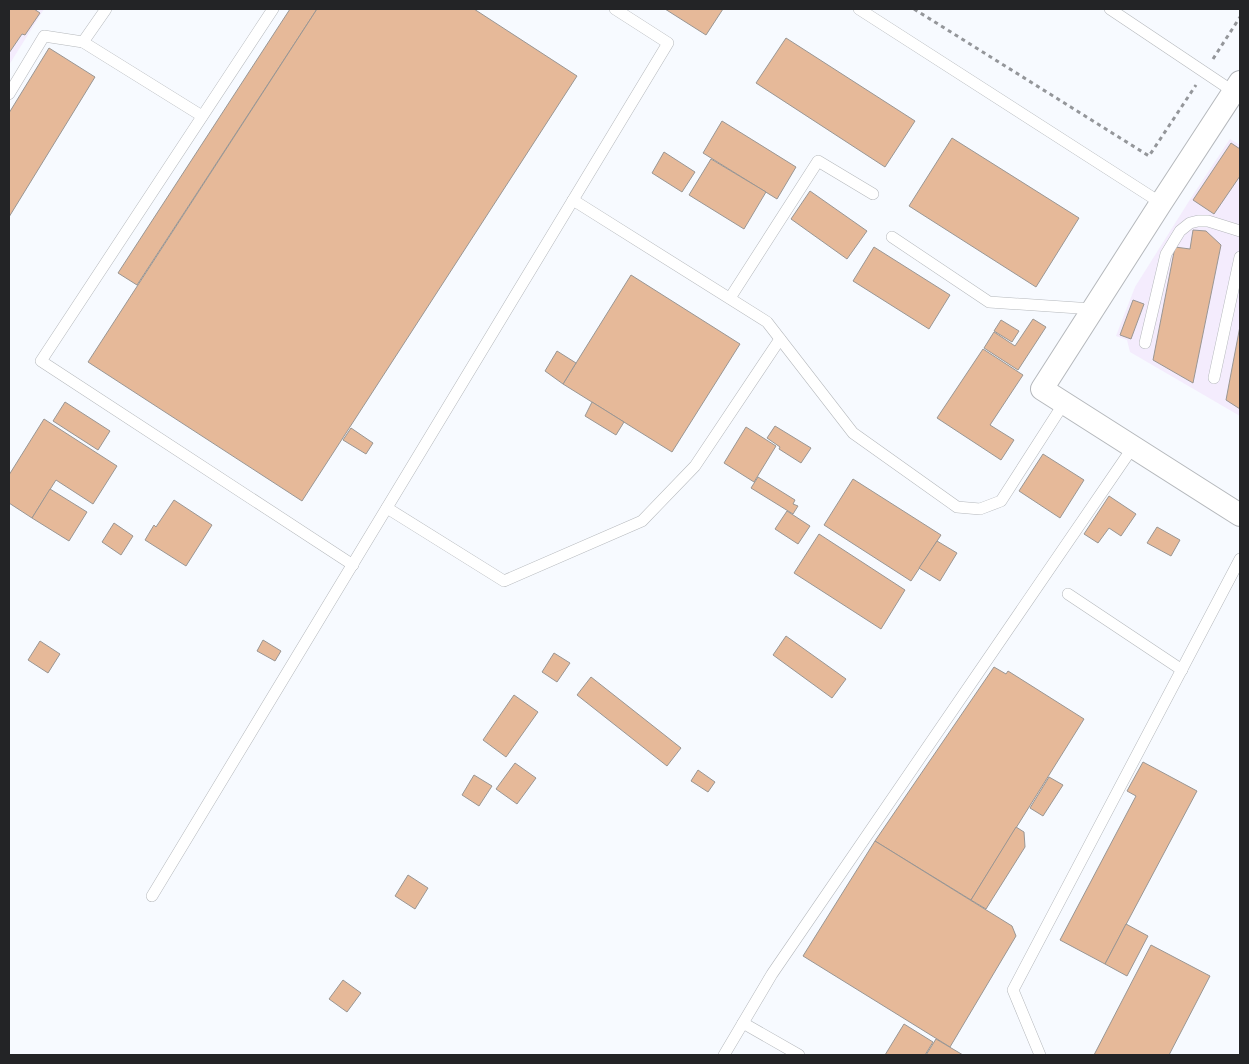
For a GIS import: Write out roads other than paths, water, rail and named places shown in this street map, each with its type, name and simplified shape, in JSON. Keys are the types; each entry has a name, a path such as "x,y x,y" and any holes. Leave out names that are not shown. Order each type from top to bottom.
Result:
{"street":[{"path":"1236,94 1161,203 1042,389 1240,515"}],"lane":[{"path":"83,42 106,9"},
{"path":"273,9 42,361 353,565"},
{"path":"152,896 668,43 615,9"},
{"path":"859,9 1161,203"},
{"path":"1110,9 1236,94"},
{"path":"9,94 44,36 83,42 202,116"},
{"path":"730,298 818,161 872,194"},
{"path":"573,200 767,322 853,433 957,507 980,509 1001,501 1064,403"},
{"path":"1144,343 1166,254 1180,230 1190,223 1198,221 1240,231"},
{"path":"892,237 989,302 1093,309"},
{"path":"1214,378 1240,261"},
{"path":"387,508 504,581 642,521 695,466 780,338"},
{"path":"724,1055 772,974 1133,447"},
{"path":"1040,1055 1013,990 1240,559"},
{"path":"1068,594 1182,670"},
{"path":"743,1023 799,1055"}]}
